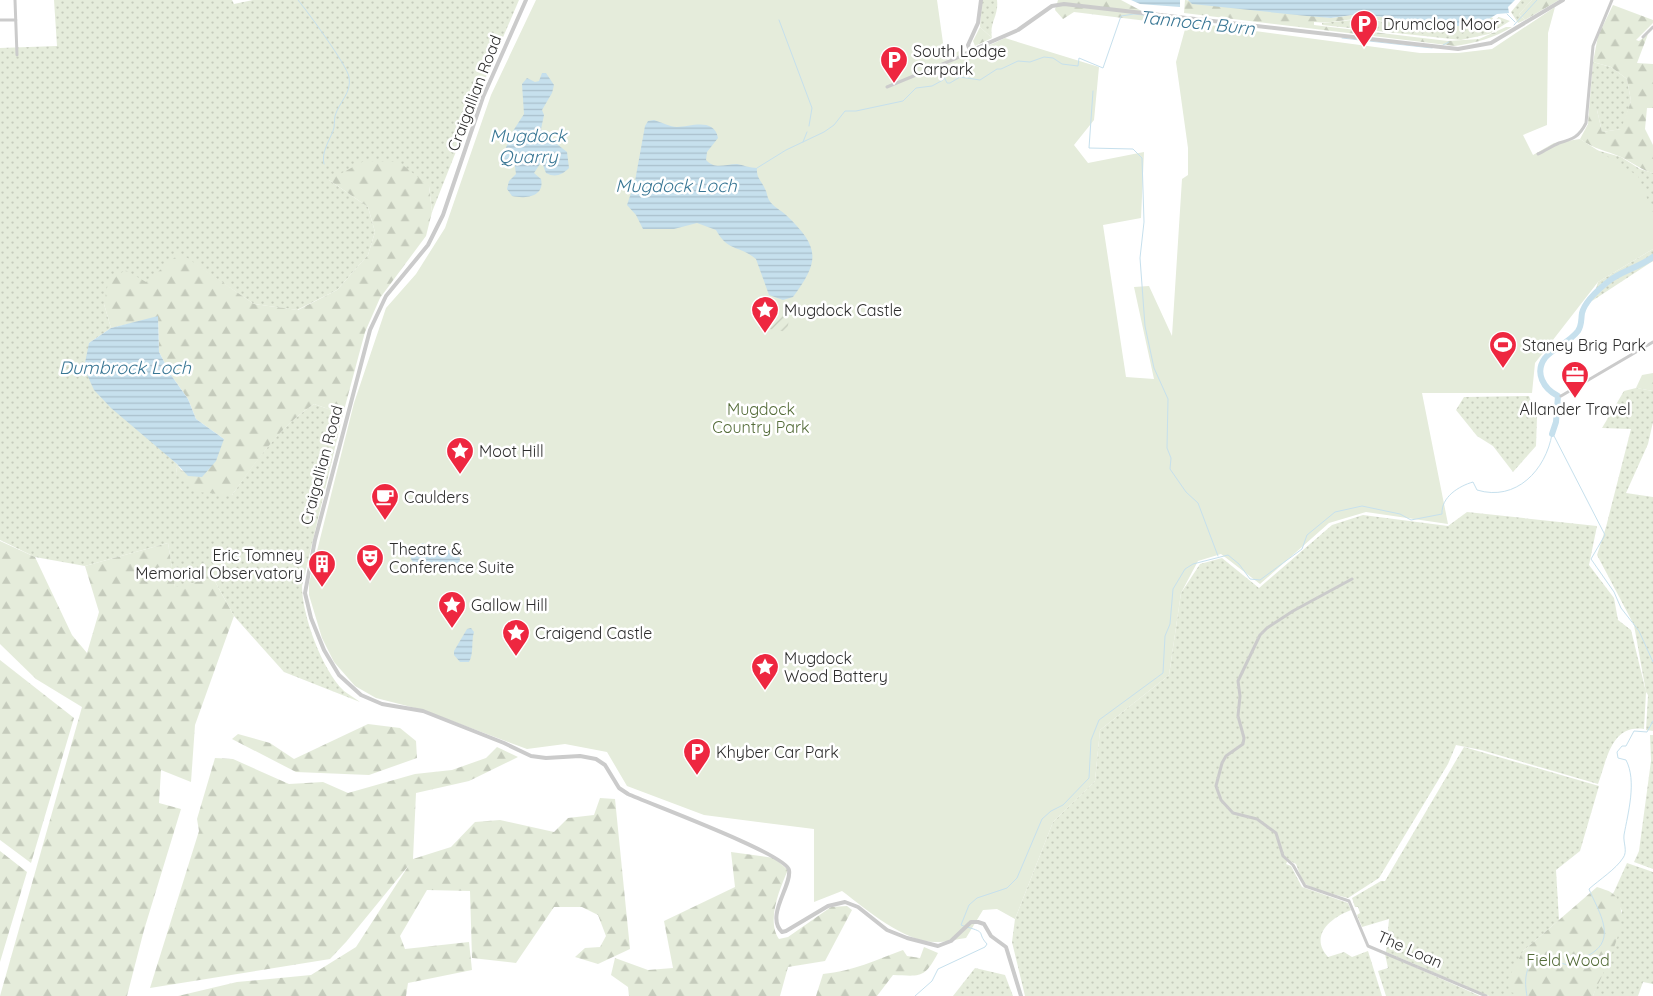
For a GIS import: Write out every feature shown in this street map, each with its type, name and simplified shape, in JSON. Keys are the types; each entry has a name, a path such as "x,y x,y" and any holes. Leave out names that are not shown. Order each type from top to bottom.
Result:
{"street":[{"path":"15,0 17,55"},
{"name":"Craigallian Road","path":"526,0 483,97 443,215 428,245 386,296 370,330 315,540 305,593 311,618 328,658 339,675 361,694 382,704 423,711 504,742 531,756 546,758 580,756 596,759 605,765 618,788 653,805 752,846 785,863 789,873 778,909 778,924 782,932 828,906 845,902 858,908 887,930 926,944 944,946 970,924 976,921 984,924 990,936 1006,948 1020,996"},
{"path":"970,51 968,45 978,23 981,0"},
{"path":"887,87 1018,30 1052,6 1064,4 1458,49 1491,43 1563,0"},
{"path":"1538,154 1559,143 1570,141 1581,134 1584,129 1589,100 1593,46 1612,0"},
{"path":"0,20 16,20"},
{"path":"1643,37 1653,27"},
{"path":"1561,396 1653,342"},
{"name":"The Loan","path":"1352,579 1293,611 1267,628 1260,635 1238,680 1240,696 1238,716 1244,738 1243,744 1226,756 1216,786 1221,800 1233,813 1257,819 1276,833 1283,856 1292,865 1305,886 1349,901 1368,946 1486,996"}],"green space":[{"path":"54,0 232,0 234,4 253,0 519,0 480,91 432,212 429,186 329,180 368,207 375,232 368,255 337,290 297,310 254,304 180,254 146,283 104,304 111,328 89,343 131,422 177,464 176,474 232,495 269,445 301,413 314,404 343,414 302,586 305,612 309,626 328,670 344,691 360,702 284,672 234,616 213,578 175,588 168,543 85,566 35,557 0,540 0,48 57,46"},
{"name":"Mugdock Country Park","path":"536,0 937,0 945,57 964,49 968,55 1005,38 1099,67 1094,120 1074,145 1088,163 1144,152 1141,218 1103,225 1126,377 1154,379 1134,287 1149,286 1172,336 1182,179 1188,175 1188,148 1176,62 1187,22 1420,53 1458,53 1492,49 1555,7 1548,33 1547,125 1523,135 1533,155 1554,143 1580,139 1638,176 1653,213 1653,249 1598,282 1535,363 1532,393 1422,393 1448,524 1366,512 1329,523 1260,584 1221,554 1198,561 1181,593 1169,675 1100,730 1095,781 1053,822 1015,919 997,909 983,910 966,938 942,942 926,941 900,932 842,891 814,902 814,829 704,815 627,786 607,752 565,744 527,749 423,710 376,698 355,686 334,662 322,638 309,595 309,583 354,403 386,308 416,274 445,228 491,95"},
{"path":"982,0 997,0 997,10 991,32 992,38 980,27"},
{"path":"1058,0 1121,0 1153,17 1147,21 1074,12 1063,19 1055,10"},
{"path":"1185,0 1331,18 1359,14 1421,22 1479,25 1492,17 1493,19 1480,27 1465,31 1430,29 1361,19 1314,22 1314,25 1448,41 1479,39 1506,27 1512,27 1485,39 1455,46 1184,13"},
{"path":"1521,0 1532,0 1519,14 1525,20 1518,23 1511,12"},
{"path":"1532,0 1559,0 1525,20 1519,14"},
{"path":"1613,5 1653,20 1653,23 1636,40 1639,41 1648,34 1637,63 1653,64 1653,108 1647,108 1645,129 1653,145 1653,173 1580,139 1588,124 1589,110 1597,110 1602,132 1621,129 1631,101 1627,79 1611,67 1593,62 1598,36"},
{"path":"1499,17 1510,21 1489,34 1461,40 1322,25 1322,23 1362,19 1461,31 1487,26"},
{"path":"980,27 992,38 975,46 973,41"},
{"path":"1593,62 1611,67 1627,79 1631,101 1622,129 1602,132 1597,110 1589,110"},
{"path":"1596,150 1621,157 1640,169 1653,173 1653,213"},
{"path":"364,161 399,162 429,186 432,212 426,236 380,298 365,332 343,414 314,404 301,413 279,434 232,495 197,492 176,474 177,464 182,471 224,439 196,419 188,399 171,375 159,352 158,317 111,328 104,304 108,283 125,270 146,282 180,253 254,304 298,310 337,290 368,255 375,232 368,207 329,180"},
{"path":"1653,249 1653,261 1592,301 1598,282"},
{"path":"760,307 790,312 787,332 757,327"},
{"path":"1653,373 1653,391 1636,388 1642,375"},
{"path":"1636,388 1653,391 1653,422 1648,444 1626,493 1653,497 1653,731 1646,730 1648,695 1634,625 1597,555 1631,429 1602,428 1624,391"},
{"path":"1529,396 1537,417 1536,446 1513,472 1493,446 1477,436 1456,410 1464,397"},
{"path":"1467,512 1597,526 1589,565 1614,598 1618,620 1631,630 1646,692 1644,729 1633,729 1624,732 1617,738 1608,755 1598,784 1481,750 1456,745 1448,764 1379,878 1348,898 1317,890 1303,883 1296,864 1288,860 1286,864 1291,866 1302,887 1348,903 1351,910 1329,923 1321,935 1323,949 1328,957 1344,952 1352,957 1368,951 1382,996 1025,996 1012,942 1015,919 1053,822 1095,781 1100,730 1169,675 1181,593 1200,564 1222,558 1259,588 1332,525 1363,515 1448,526"},
{"path":"0,541 35,557 72,635 87,653 99,612 85,566 168,543 175,587 213,578 234,616 195,725 191,782 161,770 159,803 181,809 144,930 127,996 0,996 82,707 36,679 0,644"},
{"path":"0,660 74,718 31,863 0,840"},
{"path":"368,724 400,728 416,741 417,758 369,775 296,772 232,739 238,734 270,743 294,759"},
{"path":"1650,735 1653,735 1653,869 1634,862 1639,851 1651,761"},
{"path":"497,747 518,757 469,781 416,793 413,859 451,847 475,822 500,820 554,832 568,818 594,815 600,798 615,799 630,949 598,964 575,957 585,948 600,947 606,936 598,915 582,907 554,907 516,963 472,958 470,891 427,890 400,936 405,949 469,942 472,970 408,983 406,996 178,996 237,982 311,975 356,947 409,865 330,959 150,988 199,831 197,819 215,758 233,759 289,784 323,782 348,793 415,774 452,770 486,758"},
{"path":"1464,747 1599,786 1580,851 1556,870 1559,920 1523,951 1530,996 1489,996 1386,952 1389,919 1362,927 1357,915 1360,913 1358,907 1355,907 1352,898 1381,881 1385,881"},
{"path":"0,851 27,872 0,962"},
{"path":"731,852 774,858 788,870 778,895 774,914 775,932 779,939 788,937 831,907 847,906 852,910 825,961 788,967 780,996 629,996 628,987 611,975 615,958 648,970 673,968 664,921 735,887"},
{"path":"1627,863 1653,872 1653,984 1643,982 1638,996 1593,996 1622,911 1613,894"},
{"name":"Field Wood","path":"1597,887 1612,893 1619,902 1621,914 1616,943 1593,996 1530,996 1509,992 1508,979 1523,951"},
{"path":"924,947 938,953 929,968 925,972 916,975 893,975 877,996 816,996 823,974 854,968 903,950 907,956 920,958"},
{"path":"1385,954 1480,996 1386,996 1378,971 1388,968"},
{"path":"975,968 1005,975 1013,996 953,996"}],"water":[{"path":"1131,0 1180,0 1180,7 1140,4"},
{"path":"1188,0 1515,0 1508,7 1509,13 1497,14 1479,25 1457,26 1359,14 1331,18 1307,16 1192,4"},
{"name":"Mugdock Quarry","path":"542,73 546,73 554,85 552,93 542,110 544,115 541,129 543,133 567,152 569,168 561,174 552,175 546,173 543,165 540,164 534,173 541,179 540,190 528,197 512,196 507,189 509,181 516,174 514,160 505,161 502,157 513,131 524,114 522,84 527,78 535,82 539,81"},
{"name":"Mugdock Loch","path":"654,120 674,127 707,125 712,127 716,131 718,138 707,152 706,160 709,163 717,166 737,164 757,168 758,177 764,186 768,199 797,226 810,246 812,264 808,274 793,297 783,300 769,295 756,259 729,245 720,237 716,230 697,223 674,229 643,229 636,215 627,205 635,181 645,126 648,121"},
{"name":"Dumbrock Loch","path":"158,316 159,352 171,375 188,399 196,419 224,439 216,461 202,477 188,476 177,464 111,408 94,390 84,368 89,343 111,328"},
{"path":"422,543 451,550 460,558 459,567 434,569 416,566 411,559 411,554"},
{"path":"471,628 474,632 471,659 469,662 460,662 454,655 454,651 467,629"}],"waterway":[{"path":"298,0 334,50 349,77 349,88 335,116 334,129 324,151 324,164"},
{"name":"Tannoch Burn","path":"1514,25 1537,0"},
{"name":"Tannoch Burn","path":"757,168 786,150 824,132 834,125 845,111 856,111 903,101 916,88 932,86 943,80 944,77 947,83 960,77 980,80 997,69 1018,61 1030,62 1044,57 1053,58 1062,64 1078,66 1079,58 1103,68 1121,16 1134,14 1151,16"},
{"path":"1507,14 1515,22"},
{"path":"779,20 812,108 809,126"},
{"name":"Tannoch Burn","path":"1342,38 1432,48"},
{"name":"Tannoch Burn","path":"1443,45 1449,42"},
{"path":"1093,91 1089,148 1133,149 1142,158 1144,222 1140,258 1145,326 1154,368 1168,399 1167,448 1171,458 1170,469 1186,492 1198,503 1218,556"},
{"name":"Tannoch Burn","path":"803,142 807,132"},
{"path":"1552,434 1556,422 1558,396 1542,380 1540,369 1545,358 1578,331 1584,308 1597,291 1614,278 1653,257"},
{"path":"964,926 961,925 969,905 977,898 1007,888 1017,878 1042,819 1051,811 1063,805 1089,778 1091,740 1099,720 1163,673 1165,636 1170,624 1173,589 1185,569 1193,564 1228,555 1239,564 1250,579 1260,580 1302,549 1307,535 1335,512 1362,506 1400,514 1411,520 1442,514 1444,502 1448,497 1457,489 1473,482 1477,490 1491,493 1516,487 1536,471 1549,447 1552,434"},
{"path":"1553,434 1605,535 1591,559 1614,592 1621,608 1639,631 1653,662"},
{"path":"1527,996 1526,974 1530,964 1538,955 1567,965 1592,953 1601,944 1604,937 1604,929 1600,912 1589,889 1616,866 1624,855 1624,835 1631,797 1629,768 1626,760 1618,758 1617,752 1622,746 1626,746 1634,731 1647,732 1653,721"},
{"path":"915,996 932,981 938,969 985,947 987,944 980,932 967,927"}],"place":[{"name":"Drumclog Moor","path":"1364,48"},
{"name":"South Lodge Carpark","path":"894,84"},
{"name":"Mugdock Castle","path":"765,334"},
{"name":"Staney Brig Park","path":"1503,369"},
{"name":"Allander Travel","path":"1575,399"},
{"name":"Moot Hill","path":"460,475"},
{"name":"Caulders","path":"385,521"},
{"name":"Theatre & Conference Suite","path":"370,582"},
{"name":"Eric Tomney Memorial Observatory","path":"322,588"},
{"name":"Gallow Hill","path":"452,629"},
{"name":"Craigend Castle","path":"516,657"},
{"name":"Mugdock Wood Battery","path":"765,691"},
{"name":"Khyber Car Park","path":"697,776"}]}
